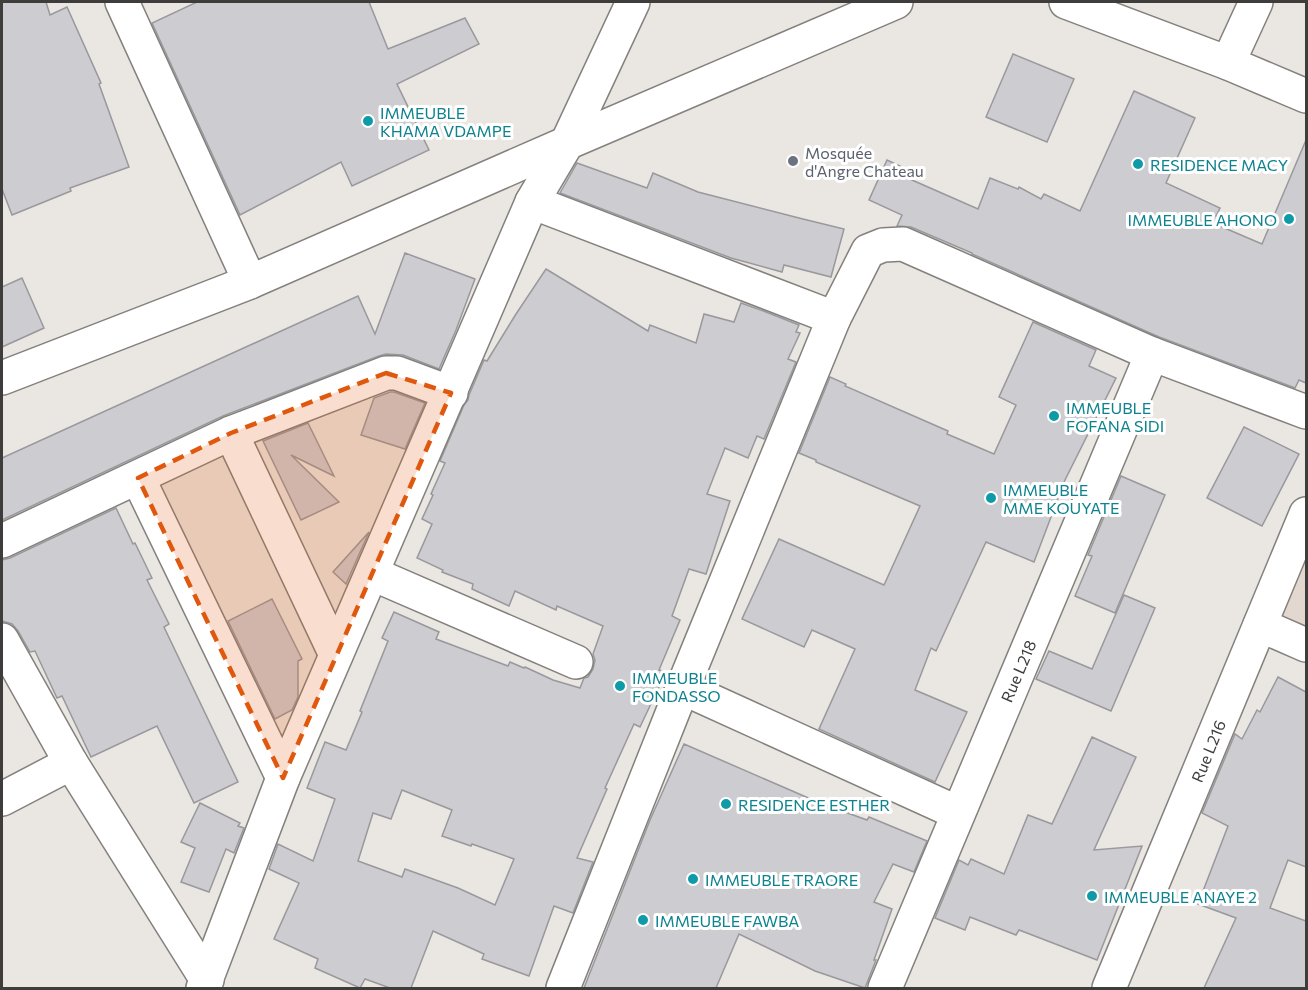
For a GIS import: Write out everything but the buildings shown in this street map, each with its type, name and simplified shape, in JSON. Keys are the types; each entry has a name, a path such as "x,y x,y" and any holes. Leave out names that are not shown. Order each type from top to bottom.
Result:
{"street":[{"path":"122,2 250,282"},
{"path":"205,984 283,778 532,202 567,143 633,2"},
{"path":"2,378 250,282 896,2"},
{"path":"1066,2 1228,63 1306,96"},
{"path":"1228,63 1256,2"},
{"path":"532,202 834,318"},
{"path":"563,988 834,318 868,251 883,245 903,244 1152,354 1306,412"},
{"name":"Rue L218","path":"885,988 1152,354"},
{"path":"2,541 231,433 386,373 397,373 451,393"},
{"path":"231,433 336,655"},
{"path":"138,477 283,778"},
{"name":"Rue L216","path":"1110,988 1306,514"},
{"path":"373,573 576,662"},
{"path":"1260,625 1306,645"},
{"path":"2,640 71,763 205,984"},
{"path":"683,688 958,813"},
{"path":"2,799 71,763"}],"highlighted area":[{"path":"386,373 451,393 283,778 138,478 231,433"}],"shaded area":[{"path":"1306,556 1306,638 1277,625"}],"place":[{"name":"IMMEUBLE KHAMA VDAMPE","path":"368,121"},
{"name":"Mosquée d'Angre Chateau","path":"793,161"},
{"name":"RESIDENCE MACY","path":"1138,164"},
{"name":"IMMEUBLE AHONO","path":"1289,219"},
{"name":"IMMEUBLE FOFANA SIDI","path":"1054,416"},
{"name":"IMMEUBLE MME KOUYATE","path":"991,498"},
{"name":"IMMEUBLE FONDASSO","path":"620,686"},
{"name":"RESIDENCE ESTHER","path":"726,804"},
{"name":"IMMEUBLE TRAORE","path":"693,879"},
{"name":"IMMEUBLE ANAYE 2","path":"1092,896"},
{"name":"IMMEUBLE FAWBA","path":"643,920"}]}
